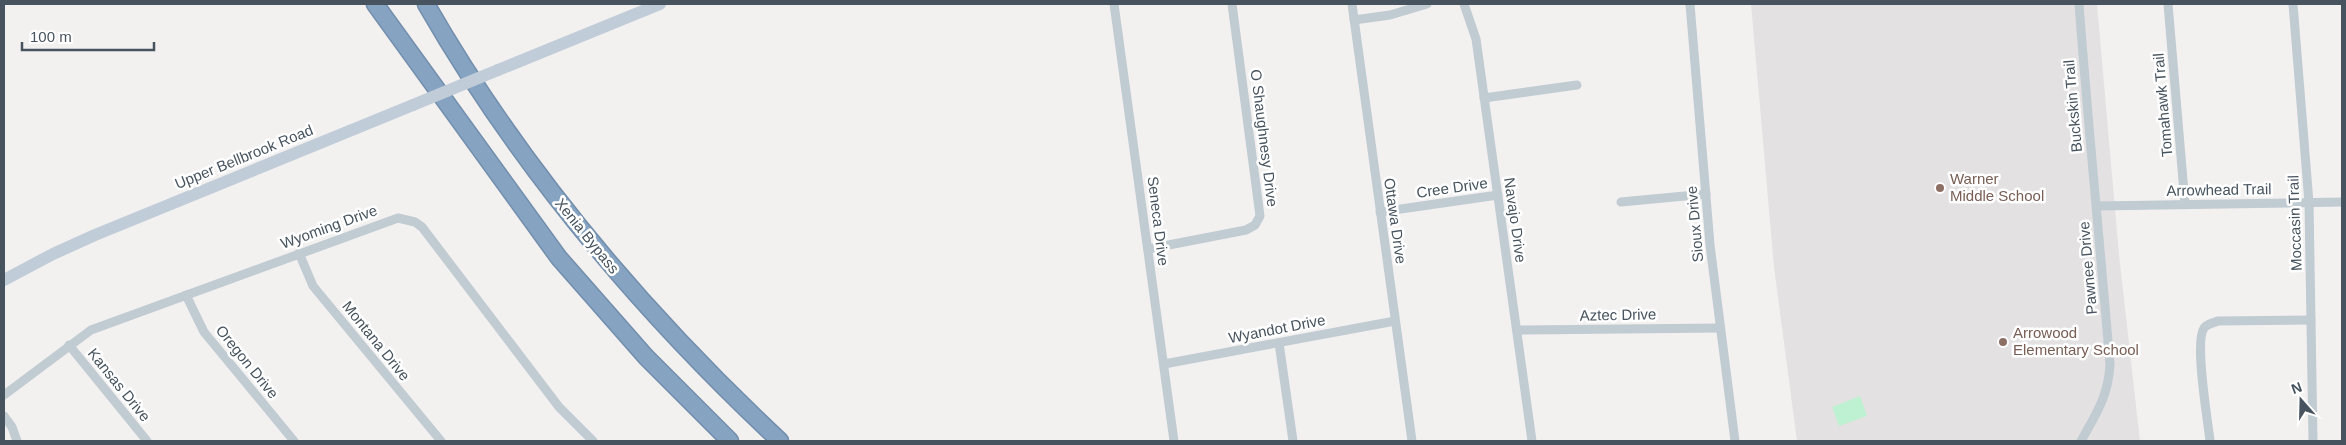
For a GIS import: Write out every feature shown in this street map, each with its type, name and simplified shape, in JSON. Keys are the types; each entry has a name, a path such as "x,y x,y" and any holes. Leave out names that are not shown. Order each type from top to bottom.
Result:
{"highway":[{"path":"375,4 559,258 646,357 730,441"},
{"name":"Xenia Bypass","path":"426,4 504,126 584,234 681,344 780,441"}],"main road":[{"name":"Upper Bellbrook Road","path":"4,280 44,258 95,235 660,4"}],"street":[{"name":"Seneca Drive","path":"1114,4 1174,441"},
{"name":"O Shaughnesy Drive","path":"1148,248 1246,230 1255,225 1260,216 1232,4"},
{"name":"Ottawa Drive","path":"1352,4 1412,441"},
{"path":"1354,20 1390,15 1427,4"},
{"name":"Navajo Drive","path":"1464,4 1476,40 1532,441"},
{"name":"Sioux Drive","path":"1690,4 1706,194 1720,328 1735,441"},
{"name":"Buckskin Trail","path":"2079,4 2089,136 2097,206"},
{"name":"Tomahawk Trail","path":"2168,4 2186,204"},
{"name":"Moccasin Trail","path":"2293,4 2310,203 2313,441"},
{"path":"1484,98 1577,85"},
{"path":"1621,202 1706,194"},
{"name":"Cree Drive","path":"1380,212 1498,195"},
{"name":"Arrowhead Trail","path":"2097,206 2342,202"},
{"name":"Pawnee Drive","path":"2081,441 2103,402 2109,385 2110,365 2097,206"},
{"name":"Wyoming Drive","path":"4,395 90,330 391,219 405,218 422,227 559,407 593,441"},
{"name":"Montana Drive","path":"299,253 313,286 441,441"},
{"name":"Oregon Drive","path":"186,295 204,332 294,441"},
{"path":"2210,441 2200,346 2204,328 2218,321 2311,320"},
{"name":"Wyandot Drive","path":"1164,364 1395,321"},
{"name":"Aztec Drive","path":"1517,330 1720,328"},
{"path":"1279,343 1293,441"},
{"name":"Kansas Drive","path":"69,345 147,441"},
{"path":"4,416 12,427 17,441"}],"shaded area":[{"name":"Warner Middle School","path":"1751,4 2097,4 2119,255 2140,441 1797,441 1774,267"}],"green space":[{"path":"1860,396 1867,416 1839,426 1832,407"}],"place":[{"name":"Warner Middle School","path":"1940,188"},
{"name":"Arrowood Elementary School","path":"2003,342"}]}
